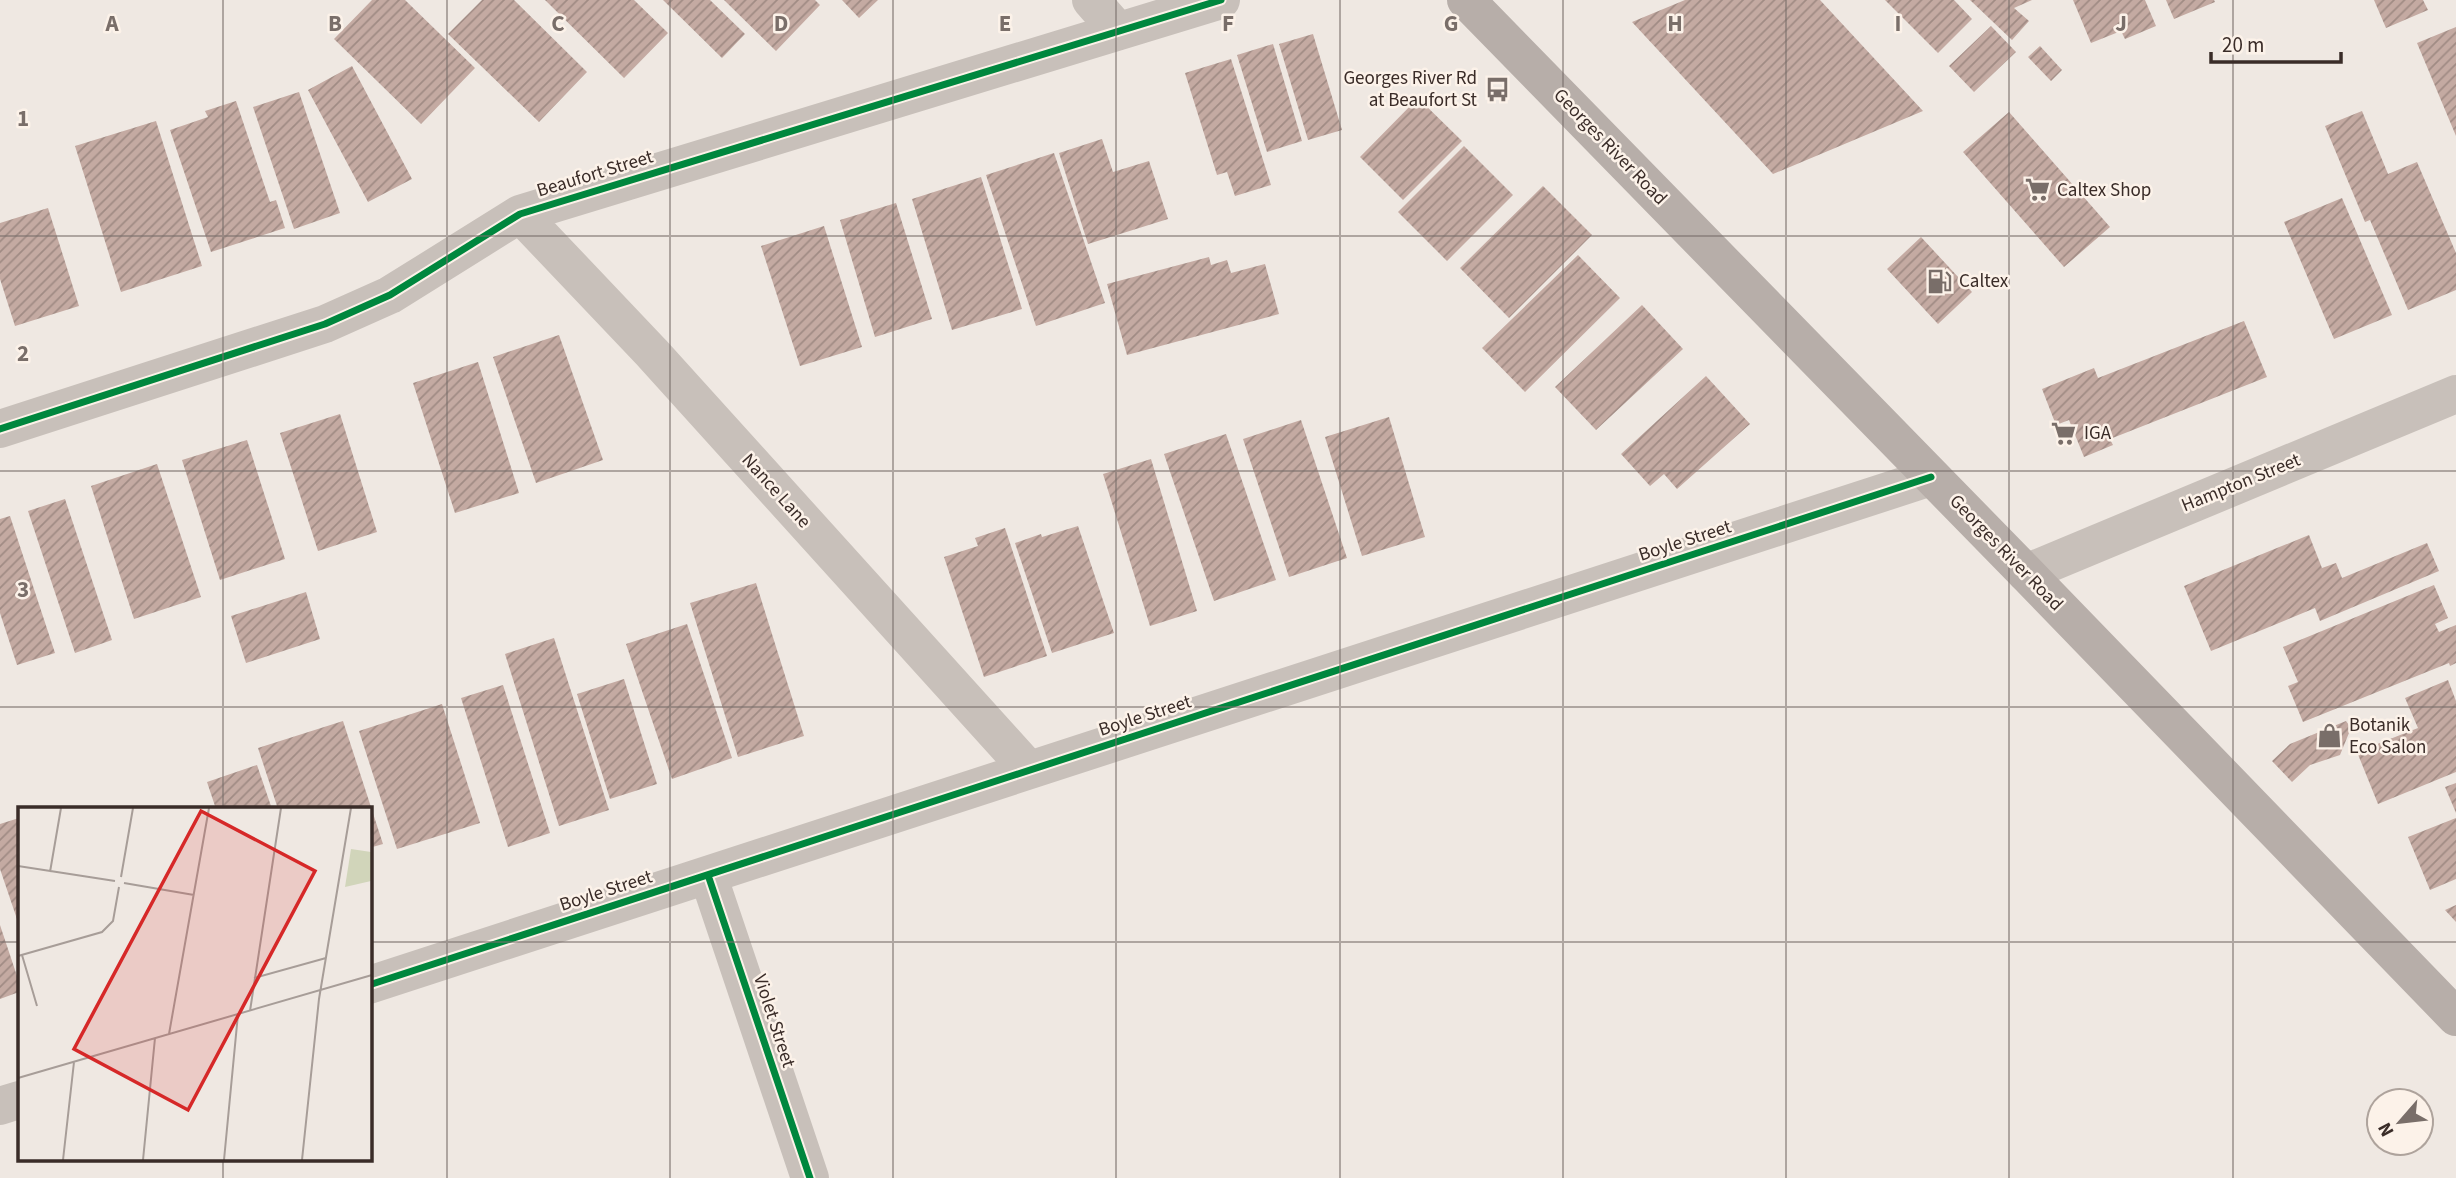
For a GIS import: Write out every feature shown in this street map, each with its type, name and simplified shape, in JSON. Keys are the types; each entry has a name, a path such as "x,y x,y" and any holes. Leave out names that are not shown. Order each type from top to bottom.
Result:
{"main road":[{"name":"Georges River Road","path":"1477,2 1931,477 2456,1017"}],"street":[{"path":"1091,0 1118,31"},
{"name":"Beaufort Street","path":"0,429 325,324 390,295 520,214 1222,0"},
{"name":"Nance Lane","path":"520,214 652,353 1029,770"},
{"name":"Hampton Street","path":"2026,573 2456,394"},
{"name":"Boyle Street","path":"371,984 1931,477"},
{"name":"Violet Street","path":"708,874 810,1178"},
{"path":"0,1106 18,1100"}],"building":[{"path":"372,0 405,0 475,68 421,124 334,39"},
{"path":"482,0 514,0 587,72 539,122 448,34"},
{"path":"545,0 634,0 668,33 624,78"},
{"path":"663,0 710,0 745,34 722,58"},
{"path":"724,0 815,0 820,5 776,51"},
{"path":"842,0 878,0 859,18"},
{"path":"1685,0 1820,0 1923,111 1773,174 1632,22"},
{"path":"1885,0 1954,0 1972,19 1938,53"},
{"path":"1970,0 2032,0 2014,8 2029,21 2012,40"},
{"path":"2073,0 2145,0 2156,26 2125,39 2121,31 2091,43"},
{"path":"2166,0 2214,0 2215,2 2174,19"},
{"path":"2374,0 2423,0 2428,10 2386,28"},
{"path":"1991,26 2016,52 1974,92 1949,66"},
{"path":"2456,27 2456,136 2417,43"},
{"path":"1313,34 1342,130 1308,140 1279,44"},
{"path":"1273,44 1302,141 1267,152 1237,55"},
{"path":"2040,46 2062,70 2051,81 2028,57"},
{"path":"1231,59 1271,185 1235,196 1227,172 1217,175 1185,73"},
{"path":"352,66 412,179 368,202 308,90"},
{"path":"299,92 340,213 294,229 253,107"},
{"path":"1418,98 1462,141 1403,200 1360,157"},
{"path":"236,101 270,202 276,200 285,228 211,252 170,130 208,117 205,111"},
{"path":"2362,111 2388,174 2417,162 2456,253 2456,290 2408,310 2370,220 2365,222 2325,126"},
{"name":"Caltex Shop","path":"2009,112 2110,227 2064,267 1963,152"},
{"path":"156,121 202,266 121,292 75,146"},
{"path":"1102,139 1113,172 1149,161 1168,219 1088,244 1059,153"},
{"path":"1464,146 1513,195 1447,261 1398,212"},
{"path":"1054,153 1105,303 1036,326 986,175"},
{"path":"981,177 1022,309 952,330 912,199"},
{"path":"1543,186 1592,235 1509,318 1460,268"},
{"path":"2342,198 2392,315 2334,339 2284,222"},
{"path":"896,203 932,319 875,337 840,220"},
{"path":"48,208 79,306 15,326 0,279 0,223"},
{"path":"824,226 862,347 800,366 761,246"},
{"path":"1921,237 1972,292 1938,324 1887,269"},
{"path":"1578,255 1620,298 1525,392 1482,348"},
{"path":"1209,257 1211,265 1227,260 1231,273 1265,264 1279,314 1127,355 1107,284"},
{"path":"1642,305 1683,349 1596,430 1555,387"},
{"path":"2244,321 2267,377 2110,439 2113,445 2084,457 2069,420 2056,425 2042,389 2094,368 2098,378"},
{"path":"559,335 603,460 536,483 493,357"},
{"path":"478,362 519,493 455,513 413,383"},
{"path":"1706,376 1750,424 1677,489 1664,474 1650,486 1621,454"},
{"path":"340,414 377,532 318,551 280,433"},
{"path":"1389,417 1425,537 1362,556 1325,437"},
{"path":"1301,420 1347,558 1289,577 1243,439"},
{"path":"1226,434 1276,580 1214,601 1164,454"},
{"path":"247,440 285,559 220,580 182,460"},
{"path":"1151,459 1197,611 1150,626 1103,474"},
{"path":"157,464 201,597 134,619 91,486"},
{"path":"65,499 112,640 75,653 28,511"},
{"path":"10,516 55,653 17,665 0,613 0,519"},
{"path":"1078,526 1114,633 1052,653 1015,543"},
{"path":"1005,528 1047,656 984,677 944,557 978,546 975,538"},
{"path":"2309,535 2322,568 2336,563 2342,578 2427,543 2439,571 2320,621 2315,608 2211,651 2184,586"},
{"path":"756,583 804,736 738,757 690,603"},
{"path":"2434,585 2448,618 2435,624 2439,632 2456,625 2456,663 2450,666 2449,663 2303,722 2288,686 2298,682 2283,647"},
{"path":"306,592 320,639 246,663 231,616"},
{"path":"687,624 732,758 672,779 626,644"},
{"path":"554,638 609,810 559,826 505,654"},
{"path":"624,679 657,784 610,799 577,694"},
{"path":"2448,680 2456,701 2456,772 2378,804 2357,752 2418,728 2405,698"},
{"path":"503,685 550,833 508,847 461,698"},
{"path":"442,704 480,823 397,849 359,731"},
{"path":"343,721 371,807 277,807 258,748"},
{"name":"Botanik Eco Salon","path":"2346,721 2351,728 2340,755 2310,765 2292,782 2272,761 2290,744"},
{"path":"257,765 271,807 215,807 207,782"},
{"path":"2456,783 2456,813 2445,787"},
{"path":"371,807 383,844 371,847"},
{"path":"18,818 18,922 0,869 0,824"},
{"path":"2456,818 2456,879 2430,890 2408,837"},
{"path":"2456,905 2456,922 2445,910"},
{"path":"0,925 18,979 18,992 0,999"}],"cycle path":[{"path":"0,429 325,324 390,295 520,214 1221,0"},
{"path":"371,984 1931,477"},
{"path":"708,875 810,1178"}],"place":[{"name":"Georges River Rd at Beaufort St","path":"1497,89"},
{"name":"Caltex Shop","path":"2037,190"},
{"name":"Caltex","path":"1939,281"},
{"name":"IGA","path":"2064,433"},
{"name":"Botanik Eco Salon","path":"2329,736"}]}
